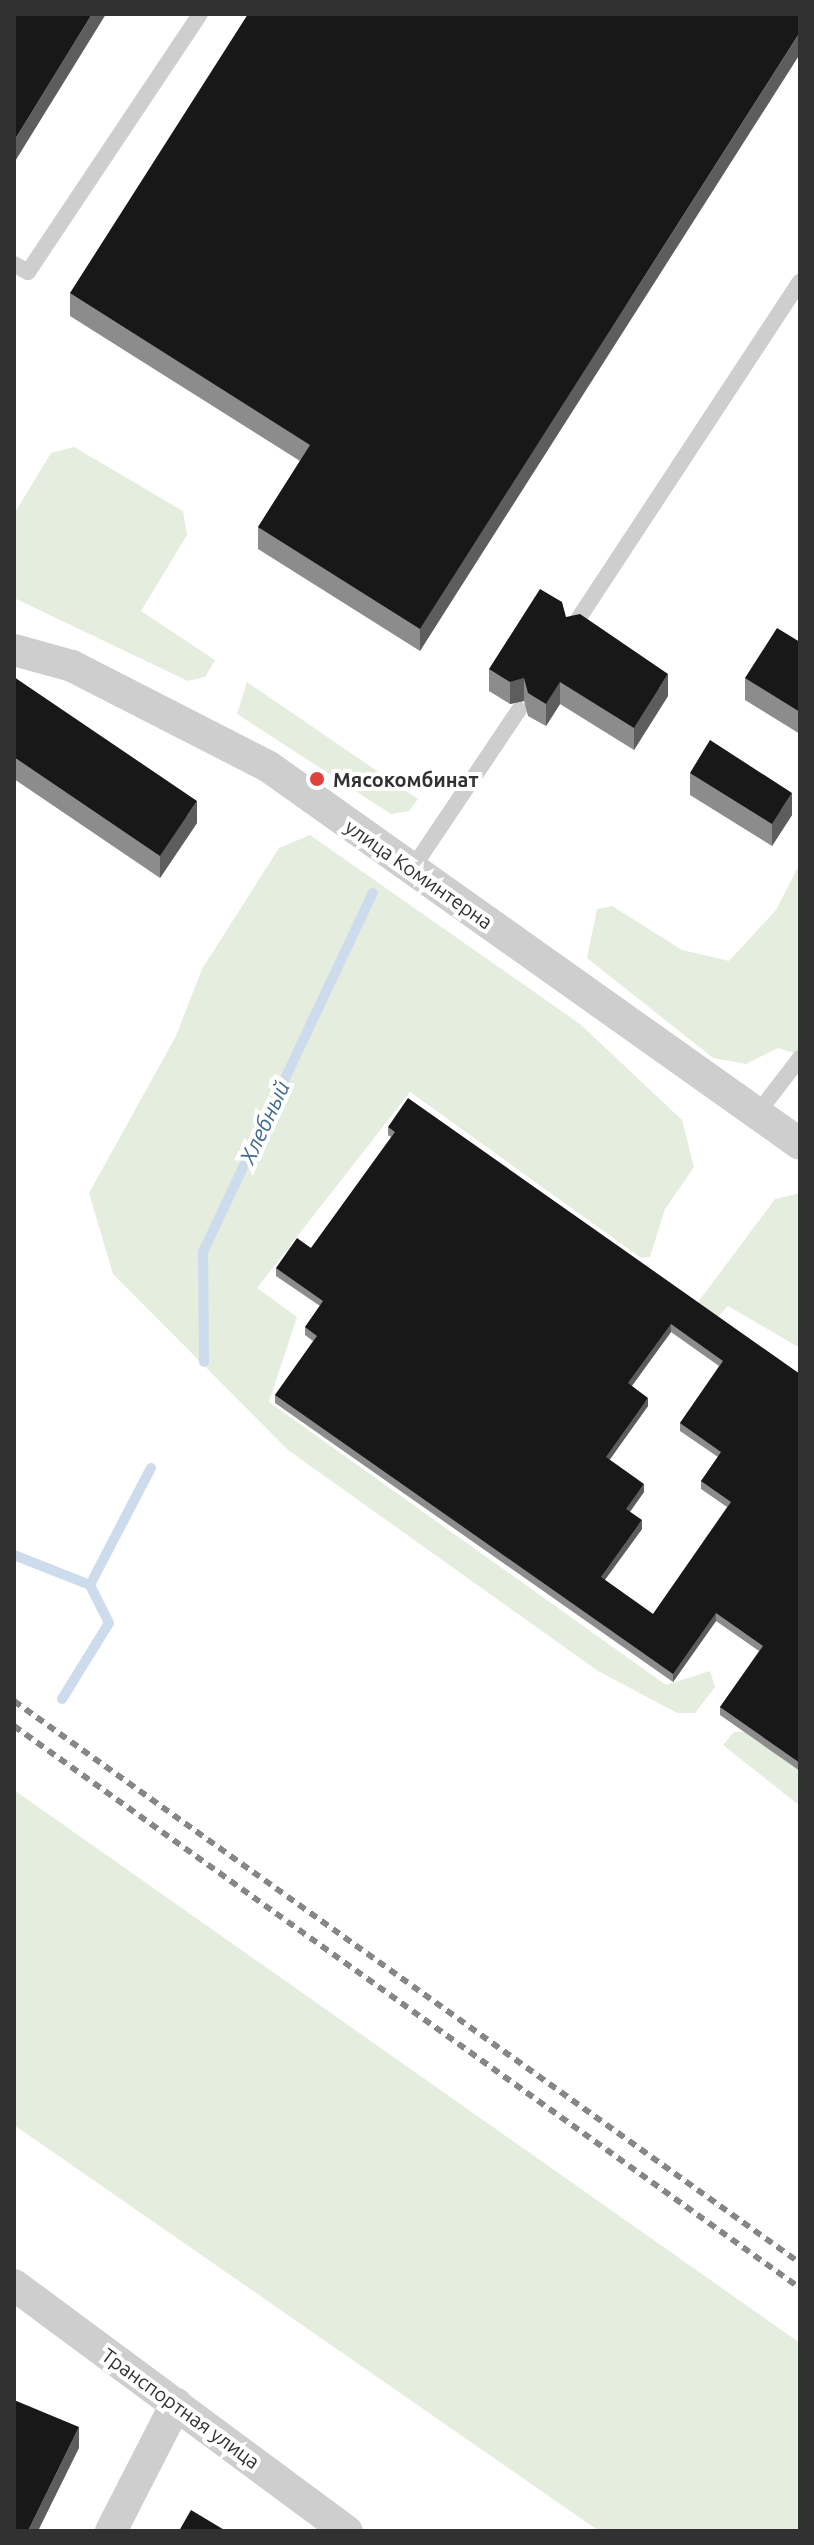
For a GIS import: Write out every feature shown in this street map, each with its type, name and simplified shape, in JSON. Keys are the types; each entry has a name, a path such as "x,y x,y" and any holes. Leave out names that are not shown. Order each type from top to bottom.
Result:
{"street":[{"name":"улица Коминтерна","path":"14,650 72,666 269,767 800,1144"},
{"name":"Транспортная улица","path":"14,2285 347,2531"},
{"path":"111,2531 176,2404"}],"lane":[{"path":"14,264 28,272 200,14"},
{"path":"571,630 800,282"},
{"path":"412,869 519,710"},
{"path":"757,1114 800,1058"}],"shaded area":[{"path":"74,447 183,511 187,535 141,611 215,660 205,677 188,681 14,598 14,514 51,453"},
{"path":"247,682 418,799 409,811 391,814 237,714"},
{"path":"310,835 580,1024 682,1120 694,1167 665,1209 650,1257 641,1258 410,1092 257,1288 297,1317 269,1402 666,1685 710,1671 715,1687 695,1713 677,1713 598,1671 288,1450 113,1274 89,1193 176,1036 202,969 279,848"},
{"path":"800,863 800,1055 778,1048 746,1064 713,1058 587,958 597,909 612,906 682,950 729,961 776,910"},
{"path":"800,1193 800,1348 728,1306 706,1330 687,1317 775,1199"},
{"path":"734,1732 759,1732 800,1760 800,1806 723,1745"},
{"path":"14,1790 800,2343 800,2531 599,2531 14,2125"}],"building":[{"path":"14,14 92,14 14,141"},
{"path":"248,14 800,14 800,32 420,629 258,527 310,445 70,293"},
{"path":"540,589 562,602 566,617 580,614 668,674 634,728 560,682 546,704 528,693 524,678 510,682 489,669"},
{"path":"777,628 800,642 800,712 745,678"},
{"path":"14,677 197,801 160,856 14,757"},
{"path":"710,740 792,793 772,824 690,773"},
{"path":"408,1098 800,1374 800,1763 720,1707 763,1646 716,1613 673,1674 275,1395 317,1336 305,1327 323,1301 276,1268 297,1238 311,1248 395,1132 388,1127","holes":["671,1324 723,1361 680,1423 721,1452 701,1481 731,1502 653,1614 601,1577 642,1520 626,1509 644,1484 606,1457 648,1398 628,1383"]},
{"path":"14,2400 79,2427 28,2531 14,2531"},
{"path":"191,2510 226,2531 179,2531"}],"waterway":[{"name":"Хлебный","path":"204,1362 203,1252 373,893"},
{"name":"Хлебный","path":"62,1699 109,1623 90,1585 151,1468"},
{"path":"14,1555 90,1585"}],"railway":[{"path":"14,1701 800,2263"},
{"path":"14,1726 800,2288"}],"place":[{"name":"Мясокомбинат","path":"317,779"}]}
